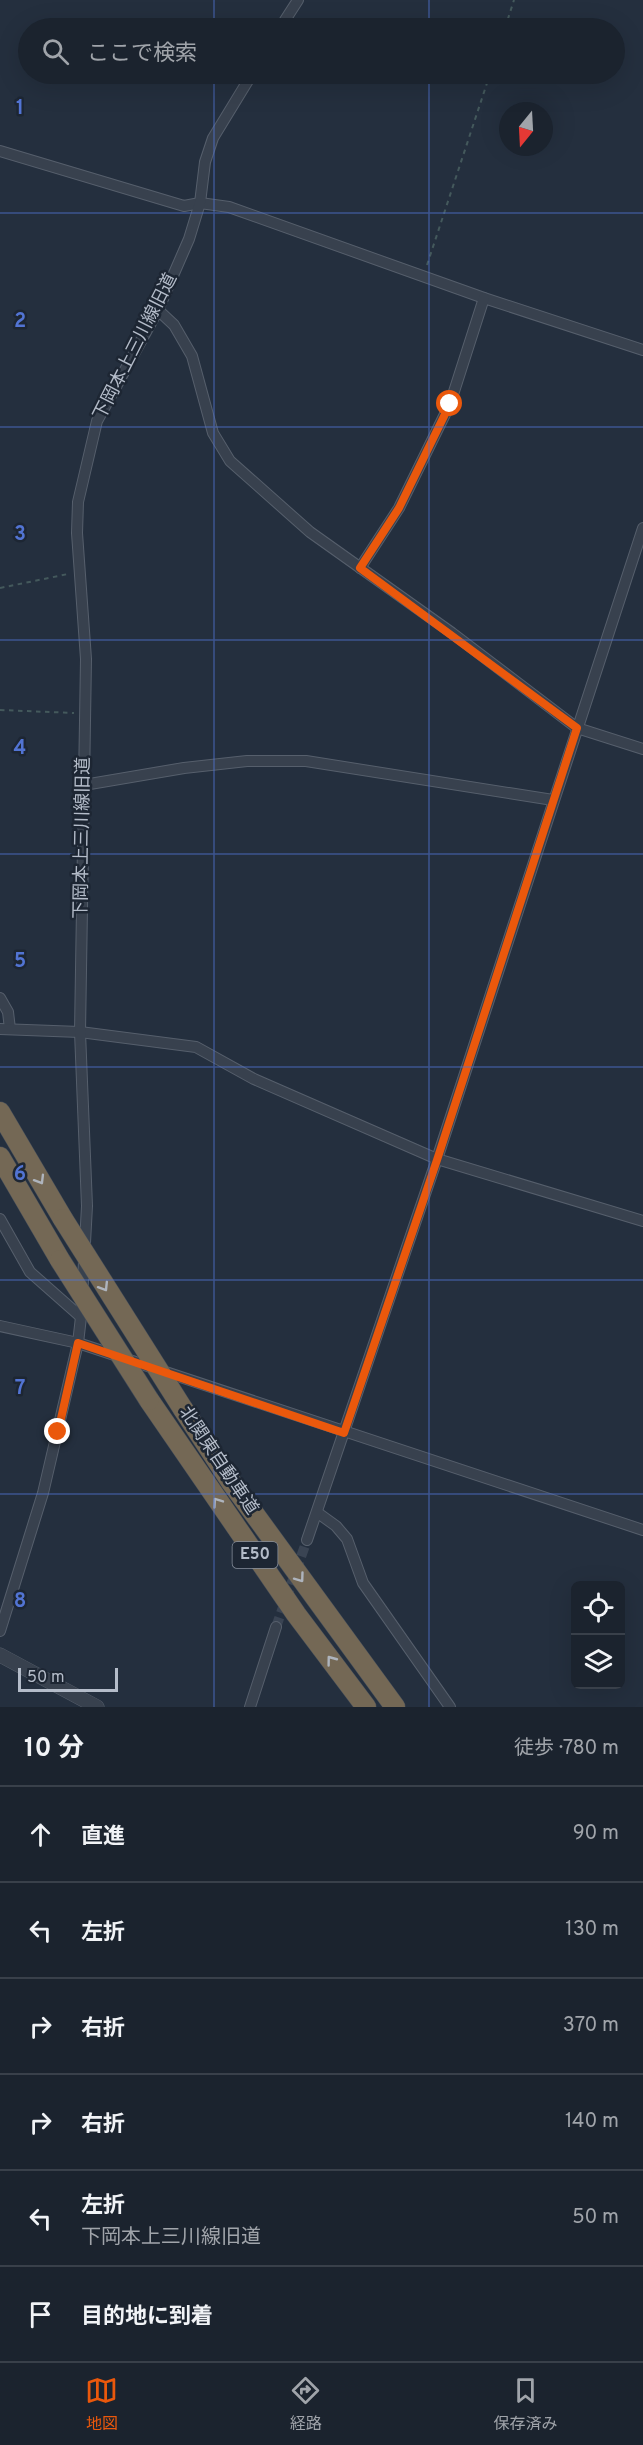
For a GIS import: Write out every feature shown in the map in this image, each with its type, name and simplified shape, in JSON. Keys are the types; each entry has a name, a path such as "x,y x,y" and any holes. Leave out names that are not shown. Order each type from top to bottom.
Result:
{"highway":[{"name":"北関東自動車道","path":"0,1112 183,1410 272,1539 395,1707"},
{"name":"北関東自動車道","path":"0,1157 60,1260 148,1400 296,1614 366,1707"}],"street":[{"path":"286,18 298,0"},
{"name":"下岡本上三川線旧道","path":"0,1631 38,1512 78,1343 81,1317 87,1206 80,1032 86,659 78,502 84,468 97,421 158,310 189,239 200,203 205,162 213,138 246,84"},
{"path":"0,151 184,206 200,203 229,207 484,298 643,350"},
{"path":"360,568 399,508 450,404 484,298"},
{"path":"158,310 174,325 192,356 213,433 230,461 310,532 577,728 643,749"},
{"path":"307,1540 437,1160 643,528"},
{"path":"84,785 184,768 247,761 306,761 553,800"},
{"path":"0,998 8,1012 5,1029 80,1032 196,1047 254,1079 437,1160 643,1221"},
{"path":"0,1219 30,1272 81,1317"},
{"path":"0,1326 78,1343 344,1433 643,1530"},
{"path":"318,1513 336,1526 347,1539 363,1583 450,1707"},
{"path":"250,1707 276,1627"},
{"path":"0,1655 97,1707"}],"path":[{"path":"508,18 514,0"},
{"path":"423,276 487,84"},
{"path":"0,588 80,572"},
{"path":"0,710 86,714"}],"tunnel":[{"path":"276,1627 307,1540"}],"route":[{"path":"58,1432 78,1343 344,1433 437,1160 577,728 452,633 360,568 399,508 450,404"}]}
